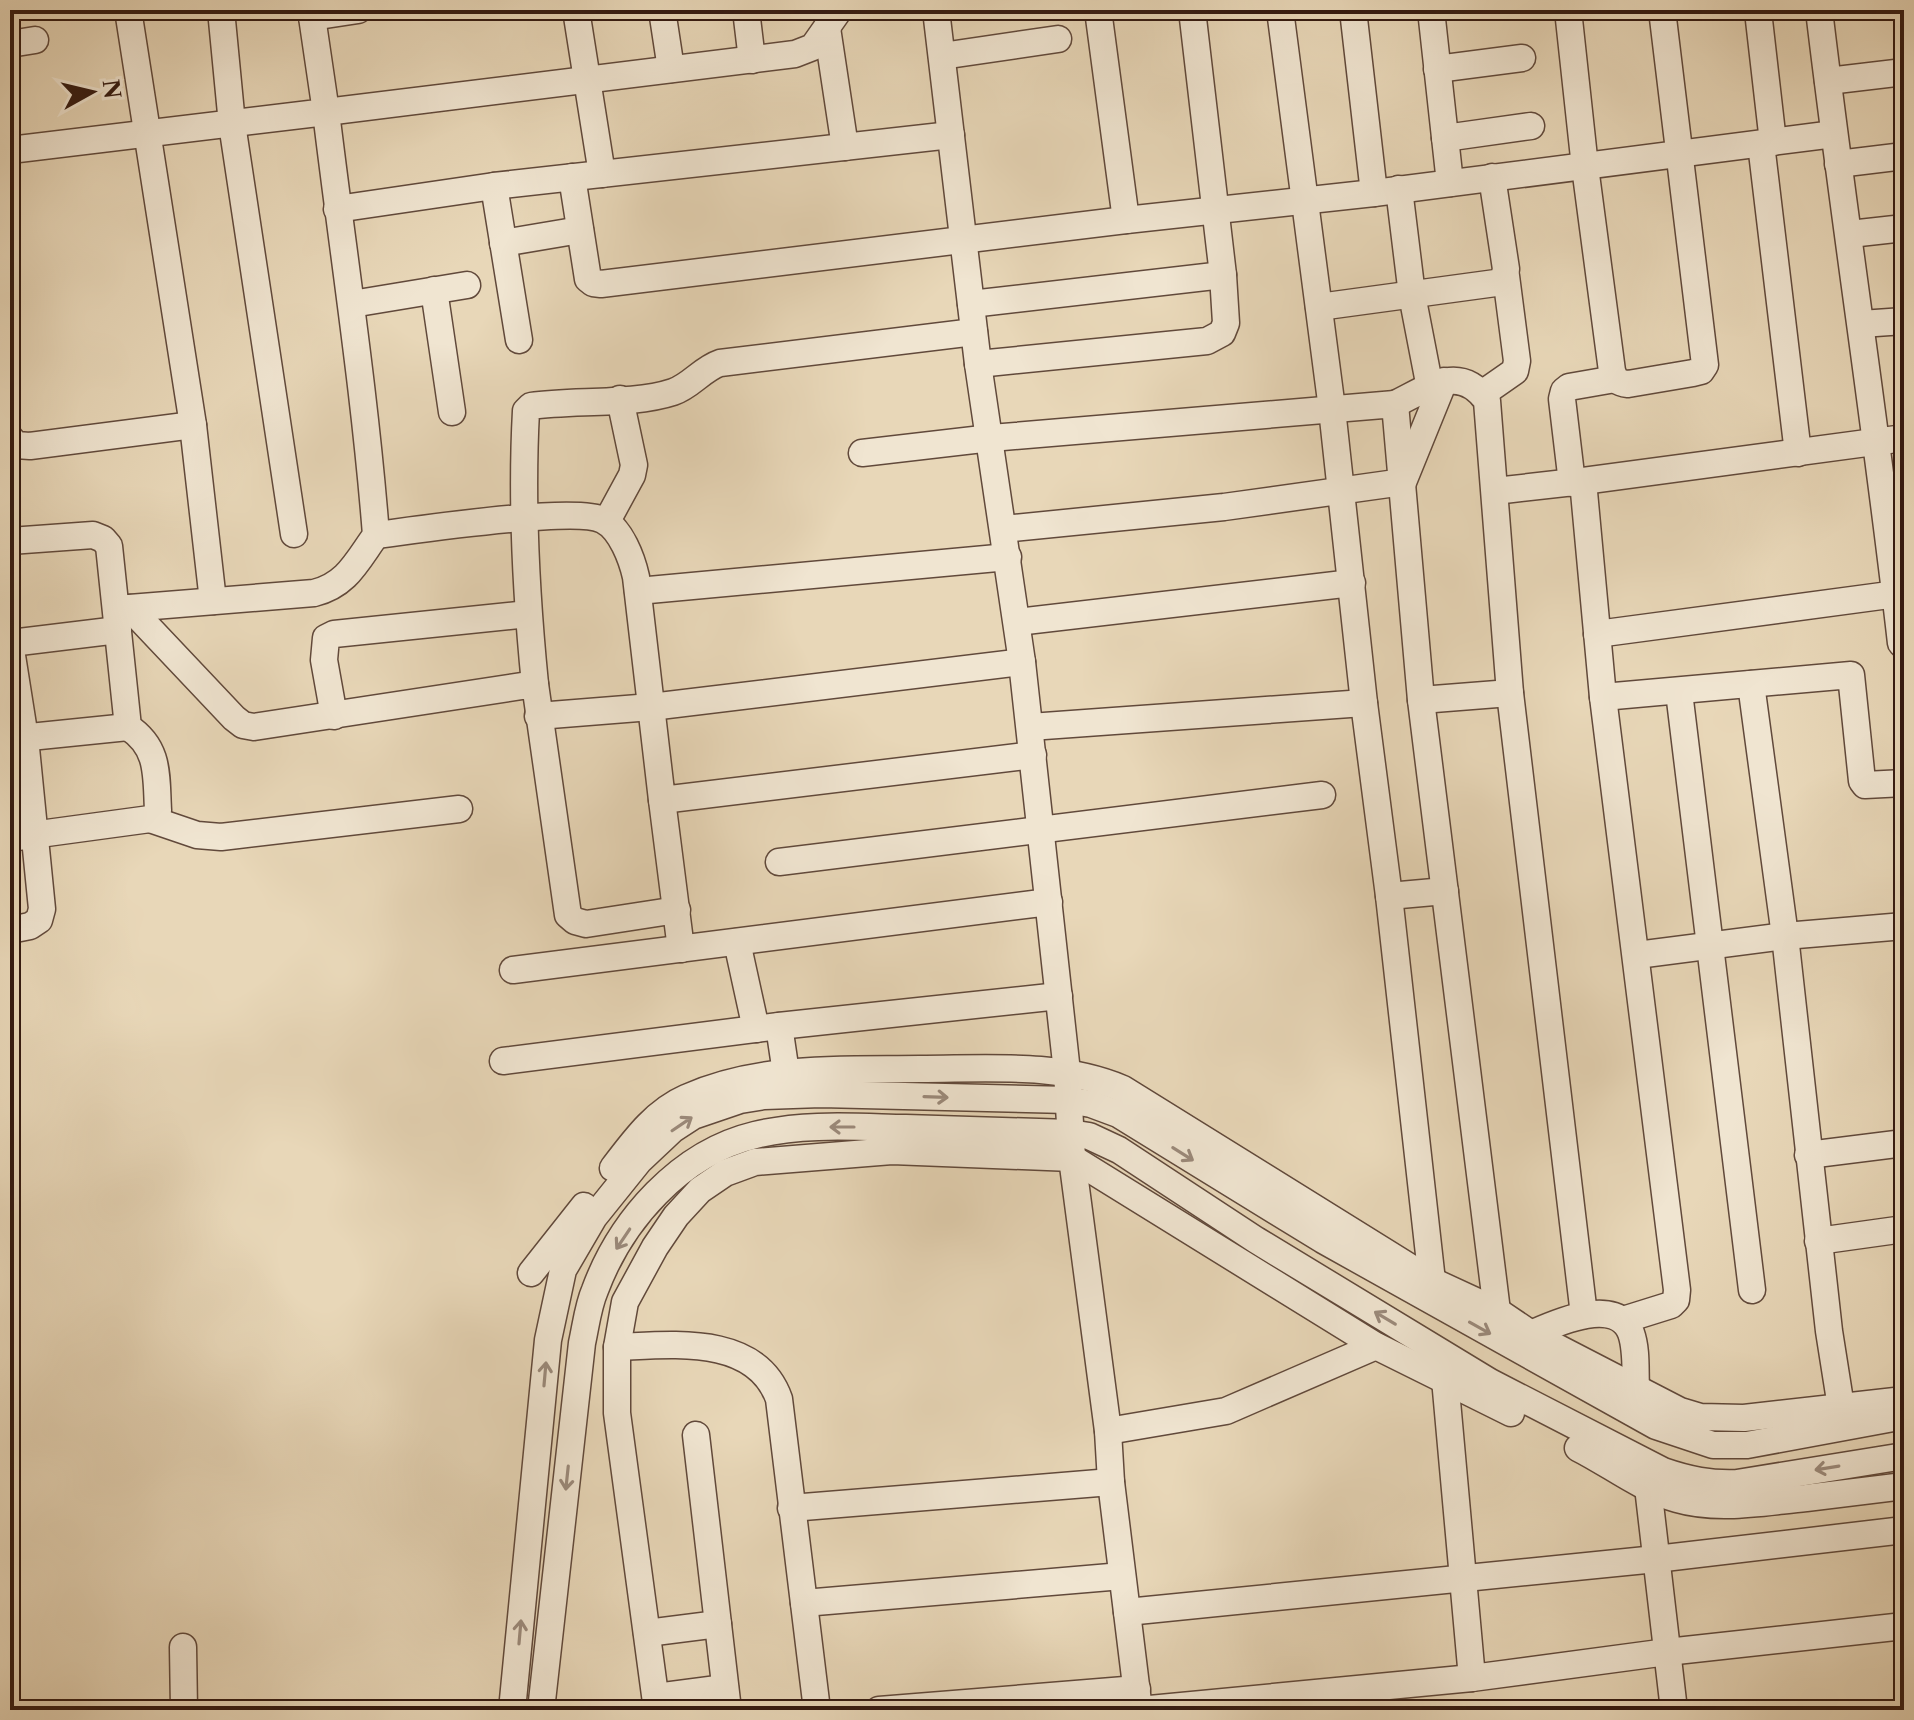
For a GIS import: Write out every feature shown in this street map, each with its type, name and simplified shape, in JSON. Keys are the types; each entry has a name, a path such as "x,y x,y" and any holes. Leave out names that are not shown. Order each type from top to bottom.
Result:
{"street":[{"path":"128,10 193,425 213,601"},
{"path":"221,10 232,124 294,534"},
{"path":"10,930 30,926 39,920 42,896 23,836 10,643 122,616 213,601 314,593 329,589 341,582 376,535 352,304 312,14 358,10"},
{"path":"576,10 602,174"},
{"path":"662,10 671,69"},
{"path":"746,10 752,60"},
{"path":"936,10 978,364 1030,727 1067,1072 1071,1146 1108,1431 1111,1482 1138,1703"},
{"path":"1098,10 1126,220"},
{"path":"978,364 1207,341 1222,333 1226,323 1223,275 1192,10"},
{"path":"1280,10 1332,409 1432,1281"},
{"path":"1353,10 1387,191 1437,384 1403,482"},
{"path":"1431,10 1450,183"},
{"path":"1568,10 1585,167 1615,379 1628,384 1693,373 1701,371 1705,365 1662,10"},
{"path":"1819,10 1877,440 1896,516 1901,643 1904,646"},
{"path":"10,150 586,82 807,52 821,40 833,16"},
{"path":"833,16 845,147"},
{"path":"1759,20 1767,143 1798,453"},
{"path":"942,56 1058,39"},
{"path":"1437,69 1522,58"},
{"path":"1828,81 1904,72"},
{"path":"1445,138 1531,126"},
{"path":"572,177 588,279 601,284 1585,167 1834,134"},
{"path":"337,209 494,186 951,135"},
{"path":"1838,164 1904,156"},
{"path":"1482,394 1515,371 1517,361 1492,177"},
{"path":"494,186 519,340"},
{"path":"1850,234 1904,228"},
{"path":"503,243 580,230"},
{"path":"971,304 1223,275"},
{"path":"1319,307 1495,284 1503,282 1506,276"},
{"path":"352,304 467,285"},
{"path":"434,290 452,412"},
{"path":"1861,324 1904,321"},
{"path":"677,910 586,924 568,915 538,716 528,614 524,518 526,411 531,406 676,391 688,386 710,366 720,363 974,332"},
{"path":"1615,379 1569,387 1562,399 1578,482 1677,1290 1676,1300 1671,1305 1623,1320"},
{"path":"862,453 991,438 1395,404 1437,384 1467,382 1482,394 1487,401 1510,693 1584,1315"},
{"path":"607,521 632,475 634,465 620,399"},
{"path":"1395,404 1421,700 1497,1311"},
{"path":"10,438 16,445 30,446 193,425"},
{"path":"1495,491 1904,438"},
{"path":"1004,529 1224,507 1403,482"},
{"path":"376,535 524,518 584,515 607,521 624,544 633,563 638,591 681,949"},
{"path":"10,541 93,535 109,546 122,616 128,727"},
{"path":"638,591 1008,557"},
{"path":"1017,622 1352,583"},
{"path":"1597,634 1900,594"},
{"path":"334,716 324,660 326,638 334,634 528,614"},
{"path":"122,616 243,725 265,727 535,684"},
{"path":"538,716 651,707 1022,662"},
{"path":"1603,697 1851,675 1862,781 1871,787 1904,783"},
{"path":"1751,684 1785,936 1818,1241 1841,1407"},
{"path":"1679,692 1752,1290"},
{"path":"1421,700 1510,693"},
{"path":"1030,727 1364,703"},
{"path":"18,738 128,727 143,738 154,758 158,810 157,816 150,819 23,836"},
{"path":"662,800 1033,755"},
{"path":"779,862 1322,795"},
{"path":"150,819 197,835 221,837 459,809"},
{"path":"1389,896 1445,891"},
{"path":"513,970 1049,902"},
{"path":"1637,955 1785,936 1904,926"},
{"path":"737,942 786,1073"},
{"path":"503,1061 1059,996"},
{"path":"531,1273 638,1136 660,1115 684,1099 709,1089 786,1073 991,1069 1067,1072 1123,1089 1432,1281 1497,1311 1531,1334 1680,1411 1700,1417 1744,1418 1904,1400"},
{"path":"512,1710 548,1340 563,1270 594,1217 639,1161 673,1129 715,1107 764,1096 821,1094 1068,1100 1091,1104 1118,1114 1323,1240 1656,1426 1686,1438 1713,1445 1747,1445 1904,1416"},
{"path":"541,1710 582,1343 594,1290 619,1242 665,1182 732,1142 773,1132 808,1127 1071,1146 1376,1346 1608,1463 1648,1487 1677,1499 1732,1505 1904,1486"},
{"path":"696,1435 726,1699 656,1704 617,1413 617,1347 625,1302 676,1216 700,1190 725,1173 755,1162 892,1151 1071,1146 1089,1136 1119,1150 1256,1240 1490,1382 1663,1471 1714,1484 1737,1483 1904,1456"},
{"path":"1808,1155 1904,1143"},
{"path":"1818,1241 1904,1229"},
{"path":"1531,1334 1584,1315 1613,1315 1623,1320 1634,1344 1636,1388"},
{"path":"1108,1431 1226,1411 1376,1346"},
{"path":"617,1347 709,1347 756,1364 768,1376 779,1399 817,1710"},
{"path":"1445,1379 1472,1678"},
{"path":"791,1508 1111,1482"},
{"path":"1648,1487 1674,1710"},
{"path":"1852,1492 1861,1535"},
{"path":"1127,1612 1656,1559 1904,1530"},
{"path":"804,1603 1122,1576"},
{"path":"647,1633 718,1624"},
{"path":"879,1710 1138,1703 1472,1678 1667,1652 1904,1626"},
{"path":"183,1647 184,1710"}]}
